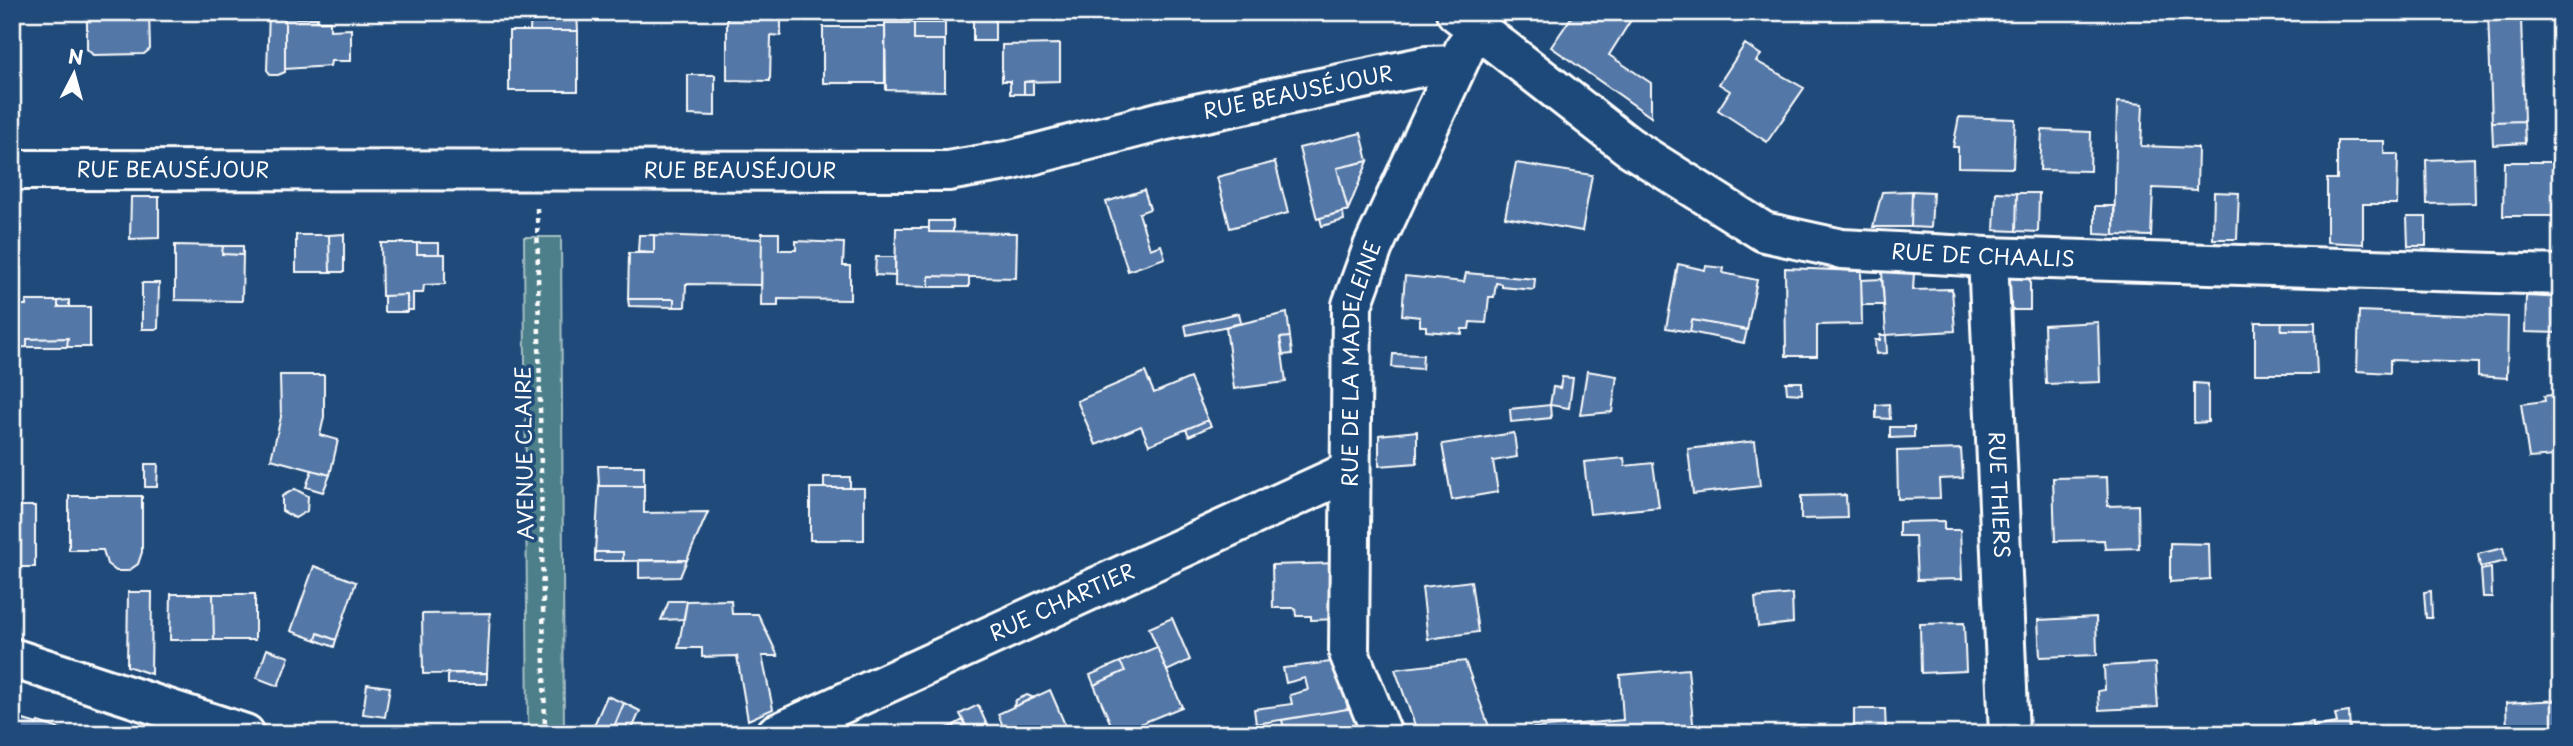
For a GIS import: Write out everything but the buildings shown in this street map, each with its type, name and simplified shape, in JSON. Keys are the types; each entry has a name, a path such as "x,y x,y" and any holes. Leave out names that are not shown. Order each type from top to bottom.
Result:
{"street":[{"name":"RUE DE LA MADELEINE","path":"1382,734 1349,653 1348,472 1352,305 1373,247 1412,168 1456,65 1471,17"},
{"name":"RUE DE CHAALIS","path":"1471,17 1628,146 1764,232 1842,250 2561,275"},
{"name":"RUE BEAUSÉJOUR","path":"12,170 948,171 1012,160 1175,118 1426,66 1456,65"},
{"name":"RUE THIERS","path":"1988,257 2009,734"},
{"name":"RUE CHARTIER","path":"776,734 1348,472"},
{"path":"12,658 244,734"}],"path":[{"name":"AVENUE CLAIRE","path":"536,172 545,734"}],"green space":[{"path":"524,237 561,237 564,734 528,734"}]}
